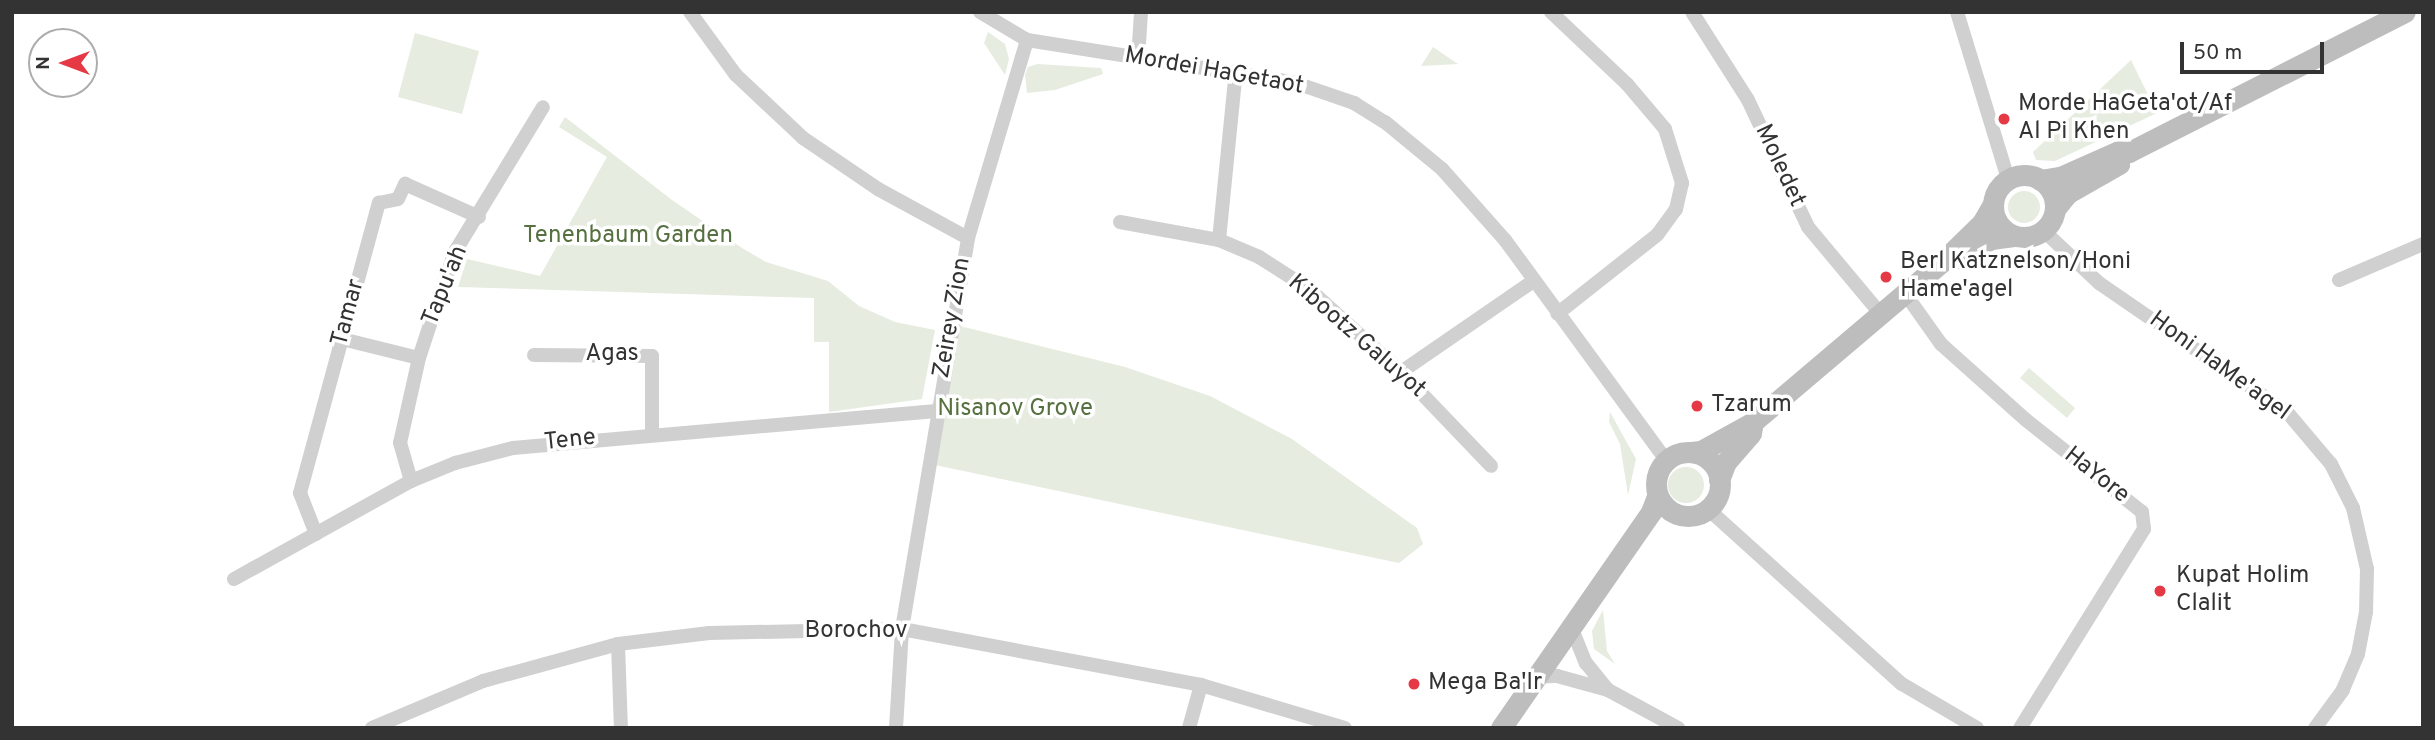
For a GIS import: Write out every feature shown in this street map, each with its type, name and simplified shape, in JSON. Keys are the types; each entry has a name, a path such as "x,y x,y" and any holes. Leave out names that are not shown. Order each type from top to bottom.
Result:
{"street":[{"path":"690,12 736,75 803,138 878,189 968,238"},
{"name":"Mordei HaGetaot","path":"980,12 1027,40 1293,82 1353,103 1385,122 1442,169 1506,240 1532,282 1666,460"},
{"path":"1138,59 1141,12"},
{"path":"1551,12 1627,84 1665,129 1682,183 1675,209 1657,235 1557,314"},
{"name":"Moledet","path":"1692,12 1748,100 1808,227 1879,312"},
{"path":"1957,12 2008,179"},
{"path":"2040,180 2060,177 2119,152 2129,152 2405,12"},
{"name":"Zeirey Zion","path":"896,728 902,629 936,411 968,238 1027,40"},
{"path":"1219,240 1236,71"},
{"name":"Tapu'ah","path":"411,481 400,443 419,358 456,250 479,218 543,107"},
{"path":"1942,261 1991,239 2014,236 2024,238 2044,231 2055,209 2068,193 2122,162 2129,152"},
{"path":"1501,728 1618,561 1657,496 1656,477 1666,460 1701,451 1753,422 1942,261 1982,223 2008,179 2027,175 2040,180 2052,191 2055,209"},
{"name":"Tamar","path":"316,534 300,493 379,203 394,200 405,184 479,218"},
{"path":"1993,204 1998,223 2014,236"},
{"name":"Kibootz Galuyot","path":"1120,222 1219,240 1259,257 1309,289 1401,372 1491,466"},
{"name":"Honi HaMe'agel","path":"2044,231 2099,283 2287,412 2331,464 2353,508 2367,569 2366,612 2358,654 2343,690 2315,728"},
{"path":"2339,280 2423,244"},
{"path":"1401,372 1532,282"},
{"name":"HaYore","path":"1904,292 1941,344 2025,421 2142,512 2144,529 2020,728"},
{"path":"342,339 419,358"},
{"name":"Agas","path":"534,355 652,356 652,434"},
{"name":"Tene","path":"234,579 411,481 456,463 513,448 936,411"},
{"path":"1618,561 1659,523 1678,515 1694,516 1708,509 1717,496 1719,480 1726,462 1751,433 1753,422"},
{"path":"1691,452 1713,464 1719,480"},
{"path":"1657,496 1678,515"},
{"path":"1708,509 1902,684 1977,728"},
{"name":"Borochov","path":"372,728 482,681 618,644 709,633 902,629 1201,685 1345,728"},
{"path":"1572,629 1586,663 1608,690"},
{"path":"618,644 621,728"},
{"path":"1535,677 1557,676 1608,690 1678,728"},
{"path":"1189,728 1201,685"}],"green space":[{"path":"988,32 1005,44 1009,59 1005,75 984,43"},
{"path":"415,33 479,51 462,114 398,97"},
{"path":"1433,47 1458,64 1421,66"},
{"path":"2131,60 2157,113 2055,161 2036,160 2033,152"},
{"path":"1038,64 1101,68 1103,74 1055,90 1027,93 1025,75 1028,67"},
{"name":"Tenenbaum Garden","path":"565,117 672,200 766,262 828,281 859,306 895,322 935,330 922,399 829,412 829,342 814,342 814,298 458,287 467,259 540,276 607,157 559,127"},
{"path":"2024,191 2035,196 2040,207 2035,218 2024,223 2013,218 2008,207 2013,196"},
{"name":"Nisanov Grove","path":"960,326 1125,367 1210,396 1292,439 1417,528 1423,544 1399,563 935,465"},
{"path":"2029,368 2075,408 2067,418 2020,378"},
{"path":"1610,412 1636,459 1628,495 1620,444 1609,422"},
{"path":"1686,467 1699,472 1704,485 1699,498 1686,503 1673,498 1668,485 1673,472"},
{"path":"1603,610 1607,651 1615,664 1594,649 1592,631"}],"place":[{"name":"Morde HaGeta'ot/Af Al Pi Khen","path":"2004,119"},
{"name":"Berl Katznelson/Honi Hame'agel","path":"1886,277"},
{"name":"Tzarum","path":"1697,406"},
{"name":"Kupat Holim Clalit","path":"2160,591"},
{"name":"Mega Ba'Ir","path":"1414,684"}]}
